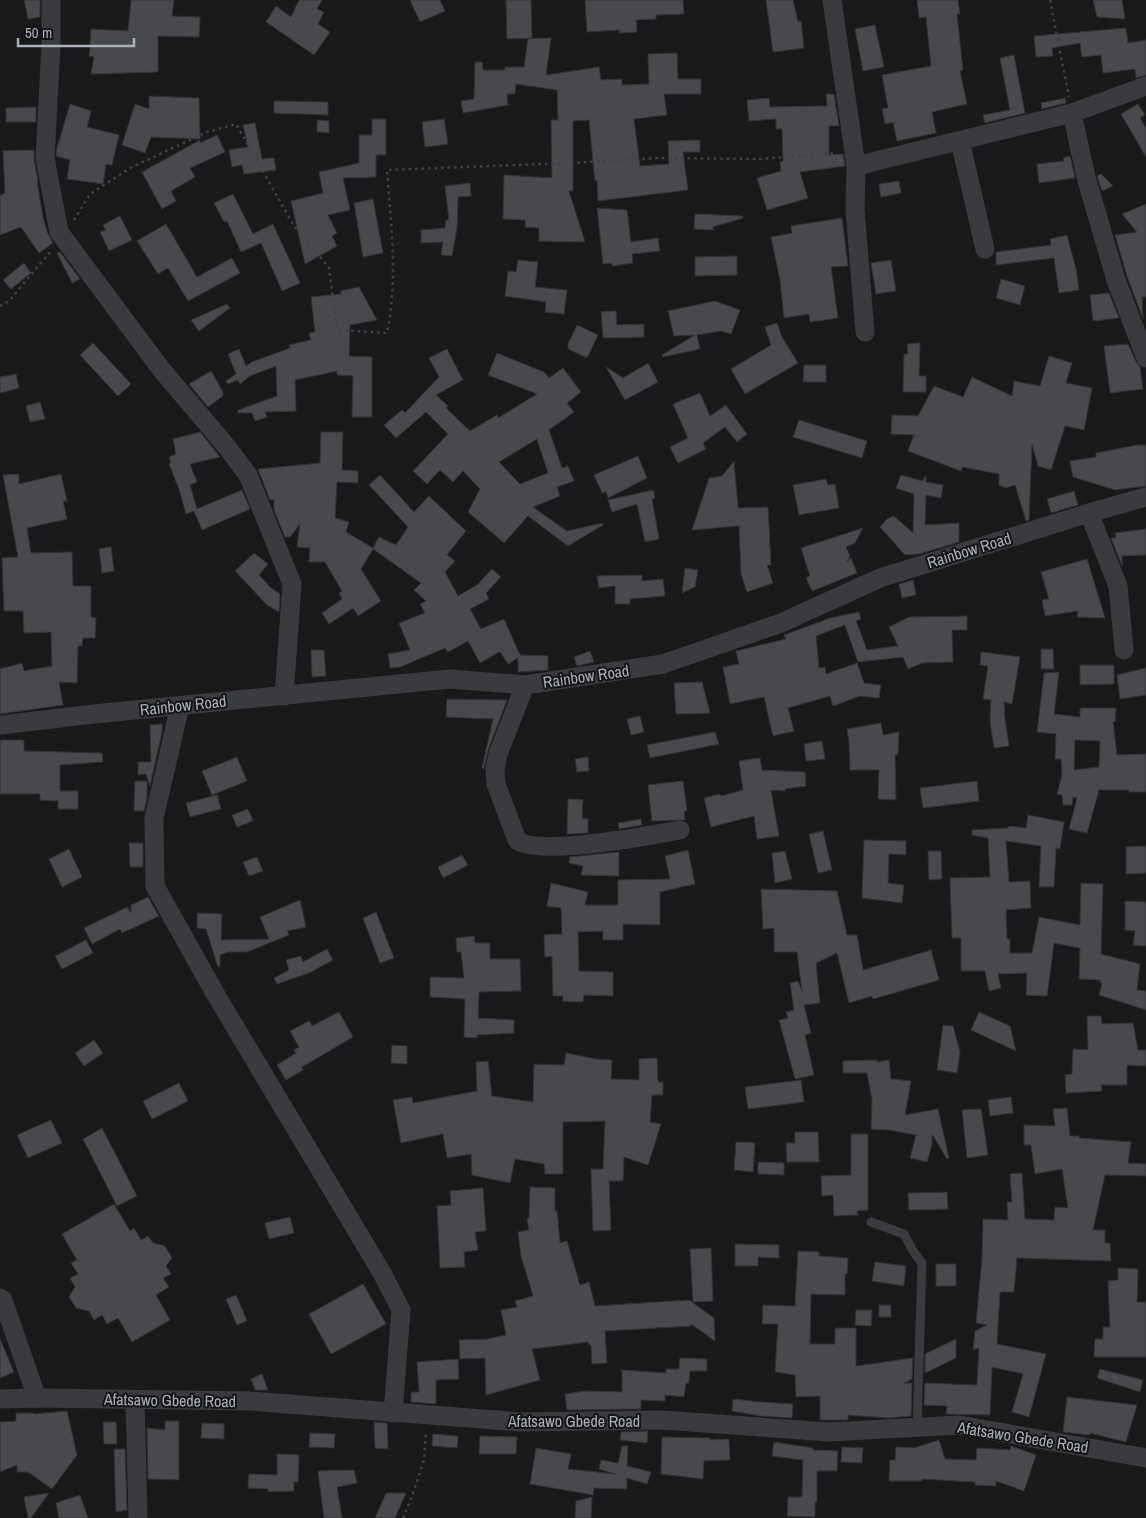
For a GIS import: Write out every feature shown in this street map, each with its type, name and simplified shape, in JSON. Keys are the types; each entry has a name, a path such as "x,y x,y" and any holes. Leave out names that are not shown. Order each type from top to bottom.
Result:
{"street":[{"path":"51,0 51,45 45,158 59,232 161,369 227,447 248,476 292,584 284,696"},
{"path":"832,0 855,159 855,210 865,332"},
{"path":"855,159 960,141 1072,113 1146,86"},
{"path":"1072,113 1086,176 1116,280 1146,358"},
{"path":"960,141 985,249"},
{"name":"Rainbow Road","path":"0,725 450,679 525,685 663,664 781,623 880,578 1146,497"},
{"path":"1089,513 1118,586 1124,650"},
{"path":"525,685 498,754 495,768 496,784 517,840 522,844 528,845 568,846 612,842 680,830"},
{"path":"180,706 154,818 155,886 216,995 382,1273 401,1310 394,1414"},
{"path":"0,1298 3,1300 37,1398"},
{"name":"Afatsawo Gbede Road","path":"0,1399 249,1401 394,1414 521,1422 663,1420 829,1432 959,1425 1146,1458"},
{"path":"134,1400 138,1518"}],"lane":[{"path":"871,1222 904,1234 913,1251 922,1262 917,1427"}],"path":[{"path":"1050,0 1072,113"},
{"path":"0,306 9,301 63,237 90,194 132,166 207,132 236,124 294,226 329,268 337,330 386,333 390,316 393,276 386,170 658,158 855,159"},
{"path":"403,1518 424,1460 428,1416"}],"building":[{"path":"24,0 40,0 40,17 28,19"},
{"path":"131,0 174,0 172,16 200,17 199,37 158,36 158,72 91,74 94,57 89,56 91,29 128,31"},
{"path":"299,0 322,0 317,9 324,12 318,24 330,32 314,55 266,22 276,6 291,17"},
{"path":"410,0 440,0 445,11 420,22"},
{"path":"506,0 531,0 532,38 507,39"},
{"path":"585,0 683,0 684,14 656,15 656,19 636,20 637,32 619,33 619,30 587,32"},
{"path":"766,0 793,0 798,22 801,21 804,48 773,52"},
{"path":"917,0 958,0 960,14 957,14 963,70 960,71 967,104 932,112 936,133 897,141 893,122 885,124 882,109 888,108 882,75 931,66 926,17 919,18"},
{"path":"1093,0 1122,0 1125,19 1097,17"},
{"path":"875,25 884,67 863,71 855,29"},
{"path":"1126,28 1128,43 1146,40 1146,75 1136,78 1135,69 1103,73 1101,55 1082,57 1080,43 1052,48 1053,56 1036,57 1034,36"},
{"path":"551,38 546,75 599,67 601,80 622,79 622,85 649,84 648,54 677,53 678,79 701,79 701,94 664,94 667,115 634,119 640,166 669,164 668,141 700,140 700,152 683,152 688,190 598,201 589,120 573,121 573,191 569,191 585,242 539,241 539,228 525,227 525,220 503,219 504,175 552,178 551,120 558,120 557,90 516,84 515,94 507,94 508,105 463,113 461,101 474,99 475,62 482,62 483,70 505,70 505,67 524,67 528,39"},
{"path":"1014,55 1025,113 985,123 983,115 1010,110 1000,58"},
{"path":"826,94 834,94 839,126 829,126 829,155 843,154 845,166 800,172 808,198 767,210 757,178 781,171 780,162 783,161 782,129 776,129 776,119 749,121 747,100 769,98 770,107 827,106"},
{"path":"149,96 199,98 200,139 151,137 145,153 122,145 135,104 149,109"},
{"path":"1065,98 1066,103 1042,109 1041,103"},
{"path":"274,101 328,102 328,115 274,113"},
{"path":"70,104 91,111 87,127 119,135 112,165 106,164 103,184 67,179 70,160 56,156"},
{"path":"1138,104 1145,115 1140,118 1146,128 1146,157 1121,114"},
{"path":"36,107 36,122 6,122 6,108"},
{"path":"372,119 386,119 386,155 376,155 376,177 343,178 350,210 328,215 337,233 332,236 337,246 305,264 291,201 323,193 319,172 359,163 359,135 372,135"},
{"path":"444,119 448,144 425,147 422,122"},
{"path":"317,120 329,121 329,133 317,132"},
{"path":"255,123 262,159 274,158 276,170 244,174 242,165 232,167 229,150 248,147 243,125"},
{"path":"217,135 225,152 190,168 195,177 171,191 176,201 162,209 142,172 200,140 200,143"},
{"path":"34,150 43,218 53,243 39,253 21,227 0,235 0,195 5,193 3,151"},
{"path":"1070,156 1075,178 1039,183 1037,164 1064,161 1063,158"},
{"path":"1101,174 1113,186 1102,191 1097,176"},
{"path":"899,181 901,193 881,197 879,184"},
{"path":"470,183 471,196 458,197 457,228 452,256 441,255 443,242 421,243 421,230 445,228 446,220 449,220 445,186"},
{"path":"233,194 253,234 273,224 300,283 282,291 261,243 241,252 227,221 224,222 214,203"},
{"path":"373,199 383,253 363,257 354,203"},
{"path":"1146,204 1146,297 1142,297 1143,319 1127,276 1115,235 1137,232 1122,214"},
{"path":"597,208 627,210 631,242 658,238 660,251 632,254 633,263 612,266 612,263 603,264"},
{"path":"695,214 742,216 743,218 713,227 714,230 694,229"},
{"path":"120,216 132,240 109,251 100,232 106,230 103,225"},
{"path":"842,218 848,266 831,267 838,318 810,322 809,314 784,318 780,280 771,237 792,233 791,226"},
{"path":"166,224 197,277 232,258 240,273 188,301 168,268 158,274 137,241"},
{"path":"1067,235 1076,269 1079,290 1059,293 1054,258 996,265 996,252 1051,245 1050,239"},
{"path":"60,252 80,279 72,283 57,253"},
{"path":"737,256 737,275 695,276 695,257"},
{"path":"518,260 538,262 535,287 567,290 564,314 545,312 546,302 505,296 508,271 516,272"},
{"path":"891,260 896,291 876,294 871,263"},
{"path":"24,263 31,273 11,289 3,280"},
{"path":"1001,279 1025,286 1020,305 996,298"},
{"path":"359,287 377,320 350,325 349,356 372,357 372,417 352,417 353,376 337,375 337,371 295,380 296,411 265,412 267,417 255,421 252,413 238,413 238,410 277,396 276,366 250,376 240,384 238,380 228,384 226,381 236,374 228,354 239,349 246,366 290,348 289,345 311,340 309,333 315,332 311,297 341,294 341,291"},
{"path":"1109,293 1119,318 1093,321 1090,295"},
{"path":"715,301 740,310 731,334 721,331 697,335 700,349 663,357 662,355 695,335 674,336 668,311"},
{"path":"227,304 230,308 199,331 191,320"},
{"path":"616,311 617,325 644,324 644,337 603,338 601,312"},
{"path":"777,323 782,337 798,363 745,394 731,369 771,345 765,327"},
{"path":"577,325 598,335 587,358 568,349 568,344"},
{"path":"93,343 131,384 118,396 80,355"},
{"path":"920,343 919,376 926,376 926,392 903,392 904,354 908,354 907,344"},
{"path":"1128,344 1140,367 1143,389 1110,393 1104,346"},
{"path":"447,349 463,380 436,395 448,406 446,408 470,431 497,415 498,418 537,394 488,375 497,353 544,372 549,378 563,368 581,392 567,403 574,412 549,430 562,468 568,466 574,481 557,487 560,496 533,507 567,531 603,523 603,525 568,546 528,516 504,543 468,512 480,489 463,471 453,482 440,470 427,484 413,471 448,434 426,412 396,438 384,425 402,410 405,413 439,377 429,358","holes":["537,439 548,473 520,484 499,462"]},
{"path":"1049,356 1072,363 1066,383 1092,388 1084,430 1065,426 1051,470 1038,466 1032,444 1029,520 1026,521 1015,485 1006,488 999,485 999,474 962,467 961,471 908,451 914,435 891,434 892,415 918,416 934,386 963,397 972,377 1012,396 1014,381 1040,386"},
{"path":"648,363 658,382 625,400 606,367 623,378"},
{"path":"804,365 826,365 826,382 803,382"},
{"path":"211,371 223,392 223,396 208,407 189,384"},
{"path":"16,374 19,388 0,393 0,377"},
{"path":"700,393 710,416 726,405 747,434 737,442 725,427 703,443 706,449 678,463 670,447 688,438 673,404"},
{"path":"40,402 45,419 30,422 26,406"},
{"path":"799,420 867,441 862,458 793,437"},
{"path":"200,432 220,457 190,464 197,482 190,485 197,509 242,490 250,509 202,530 194,511 186,514 169,464 171,463 169,457 176,454 173,439"},
{"path":"321,432 343,432 342,470 358,471 358,483 337,482 335,518 349,522 346,532 373,548 379,537 396,545 408,527 369,485 380,475 414,512 429,496 466,531 447,555 455,561 445,572 458,596 477,585 492,569 501,577 486,593 489,599 470,609 481,629 504,619 520,655 548,656 548,670 518,672 518,658 508,664 499,652 480,663 468,641 448,652 445,648 400,667 390,668 388,654 410,650 399,623 425,613 420,604 426,601 414,590 421,583 373,549 361,569 381,601 358,616 353,608 329,624 322,613 342,599 339,593 342,591 325,562 309,562 310,548 297,547 300,524 290,537 285,537 274,510 274,499 270,500 258,469 320,463"},
{"path":"1146,445 1146,486 1115,490 1073,477 1070,461 1096,457 1096,453"},
{"path":"638,456 647,478 608,498 606,492 602,493 594,475"},
{"path":"734,461 738,508 768,507 771,565 767,565 773,583 747,592 741,574 739,526 692,530 709,478 722,476"},
{"path":"19,474 19,484 61,474 67,501 63,501 67,519 27,528 31,553 72,552 73,586 91,586 91,617 96,618 95,638 83,638 82,646 78,646 77,683 59,682 63,705 0,714 0,669 22,663 24,671 52,666 51,632 24,633 23,611 4,611 2,558 18,557 3,475"},
{"path":"901,475 922,481 926,476 926,482 943,485 941,498 926,495 925,525 959,523 959,542 919,554 905,555 880,527 887,519 894,516 913,533 914,494 896,488"},
{"path":"826,479 828,485 835,484 839,508 799,515 793,485"},
{"path":"653,490 655,498 652,499 659,539 645,542 637,504 612,512 608,500"},
{"path":"1074,491 1078,505 1051,513 1047,499"},
{"path":"863,528 855,543 846,547 850,556 846,563 851,558 857,573 812,591 806,578 810,576 801,548"},
{"path":"1146,529 1146,555 1122,556 1122,566 1111,538 1116,538 1115,533"},
{"path":"111,547 114,571 102,573 99,549"},
{"path":"254,553 268,564 259,575 271,588 280,594 279,612 267,605 235,571"},
{"path":"1087,559 1105,618 1077,617 1078,611 1045,616 1042,600 1049,599 1041,572"},
{"path":"685,568 698,570 695,587 682,593"},
{"path":"642,575 642,581 663,579 665,596 630,599 630,604 615,604 615,586 599,588 597,576"},
{"path":"913,580 916,595 902,598 899,584"},
{"path":"859,612 861,619 856,621 867,650 898,646 889,627 909,617 967,616 967,630 952,630 953,662 922,663 908,669 903,657 858,662 845,625 816,636 819,668 825,667 826,674 857,663 864,683 881,685 879,698 860,696 833,706 830,696 788,708 794,731 773,736 764,697 730,704 723,667 739,664 736,651 786,639 784,635 830,618"},
{"path":"1041,649 1053,649 1054,669 1041,669"},
{"path":"311,650 324,650 326,676 312,677"},
{"path":"590,651 594,662 577,666 574,657"},
{"path":"981,652 1020,657 1012,704 1004,702 1009,746 994,748 990,721 991,700 983,699 988,666 980,665"},
{"path":"1080,665 1114,665 1114,684 1080,685"},
{"path":"1146,668 1146,695 1120,699 1117,675"},
{"path":"1059,672 1054,714 1080,717 1080,708 1116,708 1115,722 1113,722 1117,755 1146,754 1146,792 1099,790 1087,833 1069,829 1077,798 1073,797 1072,805 1063,805 1062,795 1057,794 1062,775 1061,759 1055,759 1056,734 1037,732 1044,673","holes":["1075,740 1100,741 1099,767 1074,770"]},
{"path":"702,682 710,713 676,714 674,683"},
{"path":"447,699 507,700 488,750 484,769 482,768 493,719 446,717"},
{"path":"640,716 644,732 631,735 627,719"},
{"path":"881,723 883,735 899,732 898,754 895,755 896,800 878,799 879,770 850,770 847,729"},
{"path":"162,724 162,732 150,786 146,774 138,775 138,762 151,762 150,725"},
{"path":"715,732 719,744 650,758 647,745"},
{"path":"0,740 24,740 24,751 102,753 103,762 60,765 60,791 78,791 78,809 58,809 58,801 40,800 40,794 0,794"},
{"path":"822,741 825,759 806,761 804,744"},
{"path":"237,757 247,781 212,795 202,771"},
{"path":"588,757 589,771 577,772 575,759"},
{"path":"760,758 762,770 805,772 806,786 785,789 785,791 771,790 779,836 757,839 754,816 711,827 704,798 743,790 739,761"},
{"path":"135,781 147,781 147,799 144,811 134,811"},
{"path":"683,781 687,811 684,811 685,820 652,821 648,785"},
{"path":"977,781 979,801 923,808 920,788"},
{"path":"217,795 221,809 190,817 186,803"},
{"path":"568,799 583,800 582,818 588,819 588,833 567,834"},
{"path":"248,809 253,821 237,827 232,815"},
{"path":"1028,815 1064,822 1060,849 1056,848 1054,887 1039,887 1041,846 1006,841 1009,882 1030,881 1031,908 1006,910 1007,939 1010,939 1010,953 1032,953 1039,917 1080,925 1081,883 1103,884 1101,954 1140,964 1137,990 1146,991 1146,1010 1099,995 1102,983 1100,983 1100,980 1079,979 1080,948 1054,943 1047,996 1026,995 1027,973 998,974 1001,988 989,991 985,971 961,971 961,938 952,938 950,878 990,877 988,838 972,835 972,830 1008,828 1009,826 1026,828"},
{"path":"641,819 642,825 619,829 618,823"},
{"path":"823,831 832,870 818,873 809,834"},
{"path":"864,840 906,841 906,855 889,854 888,883 904,885 902,903 862,898"},
{"path":"129,843 143,843 143,867 130,867"},
{"path":"1146,846 1146,873 1126,874 1126,847"},
{"path":"69,849 82,877 62,887 49,859"},
{"path":"688,850 695,884 660,892 660,925 623,924 623,940 603,940 603,931 578,932 579,971 613,972 613,996 584,995 583,1002 563,1001 563,996 553,996 552,956 545,957 544,935 562,934 561,908 547,906 551,883 588,892 585,905 618,905 618,880 670,879 665,856"},
{"path":"785,851 792,879 775,883 772,853"},
{"path":"928,851 941,851 942,879 929,880"},
{"path":"619,852 619,876 581,875 583,866 569,863 570,857"},
{"path":"462,855 468,865 443,878 438,867"},
{"path":"257,857 263,871 249,876 243,862"},
{"path":"761,889 837,891 847,935 857,935 863,970 931,950 939,980 873,999 872,996 849,1003 837,953 816,963 820,1003 804,1005 811,1033 805,1035 814,1075 795,1079 779,1020 788,1018 786,1012 794,1010 790,983 798,981 802,991 797,952 774,952 774,928 763,929"},
{"path":"148,897 159,916 122,933 120,929 92,944 84,928 127,907 131,913 131,905"},
{"path":"300,900 306,927 287,931 289,935 247,952 228,952 220,955 220,967 218,967 206,929 197,928 197,913 222,914 221,940 269,939 260,917"},
{"path":"1125,901 1146,902 1146,946 1133,945 1135,931 1125,930"},
{"path":"376,912 394,958 380,963 363,918"},
{"path":"474,936 475,943 490,943 490,959 520,959 521,991 479,992 478,1018 514,1020 514,1033 477,1035 477,1038 464,1037 465,999 430,997 430,977 464,978 461,952 457,952 456,938"},
{"path":"86,940 93,953 62,969 55,956"},
{"path":"327,949 333,960 309,973 277,984 274,978 289,970 286,960 301,956 303,962"},
{"path":"339,1012 353,1037 302,1067 303,1070 286,1080 277,1065 296,1053 294,1050 299,1047 290,1031 309,1021 312,1026"},
{"path":"979,1012 1010,1026 1016,1051 971,1030"},
{"path":"1087,1016 1101,1016 1102,1024 1133,1023 1138,1050 1146,1050 1146,1066 1127,1065 1127,1085 1101,1085 1102,1091 1066,1093 1065,1075 1072,1074 1073,1049 1088,1050"},
{"path":"943,1025 953,1026 960,1052 957,1073 937,1070"},
{"path":"94,1040 103,1053 84,1066 75,1053"},
{"path":"392,1045 407,1046 407,1064 391,1063"},
{"path":"566,1053 612,1060 611,1079 639,1080 639,1059 657,1058 658,1082 663,1082 663,1095 652,1095 650,1122 661,1124 648,1165 624,1157 623,1181 609,1181 611,1230 593,1231 591,1169 603,1169 605,1121 563,1122 563,1174 545,1174 544,1164 515,1159 510,1183 472,1175 471,1154 447,1158 443,1134 401,1143 393,1100 412,1097 413,1103 477,1091 476,1062 488,1061 492,1096 533,1102 534,1064 564,1065"},
{"path":"877,1060 877,1062 889,1060 891,1079 911,1081 905,1115 938,1109 949,1158 947,1159 932,1134 932,1144 927,1162 910,1158 916,1135 871,1129 872,1099 867,1073 843,1073 843,1061"},
{"path":"801,1080 804,1102 748,1109 745,1087"},
{"path":"179,1083 188,1101 152,1119 143,1101"},
{"path":"1011,1097 1013,1113 990,1116 988,1100"},
{"path":"1067,1108 1070,1136 1131,1142 1128,1163 1146,1164 1146,1176 1105,1175 1093,1230 1105,1230 1105,1243 1110,1243 1111,1261 1017,1258 1014,1292 1000,1292 997,1344 1046,1354 1029,1417 1012,1412 1023,1374 992,1367 990,1415 946,1414 947,1406 924,1405 925,1383 977,1385 979,1348 973,1350 975,1331 987,1325 976,1323 982,1258 983,1219 1008,1220 1007,1202 1012,1202 1010,1174 1022,1173 1025,1219 1054,1220 1055,1207 1068,1208 1062,1169 1035,1174 1031,1145 1024,1145 1024,1125 1055,1126 1053,1109"},
{"path":"981,1109 988,1155 967,1158 962,1110"},
{"path":"51,1120 62,1143 28,1158 17,1135"},
{"path":"102,1128 137,1196 117,1206 83,1139"},
{"path":"795,1132 818,1132 819,1162 787,1162 786,1143 795,1143"},
{"path":"851,1134 868,1134 868,1210 857,1211 858,1215 834,1216 833,1195 822,1196 821,1176 851,1175"},
{"path":"736,1142 755,1143 753,1172 734,1170"},
{"path":"758,1162 784,1163 784,1175 758,1174"},
{"path":"530,1187 555,1188 555,1211 557,1210 560,1243 567,1241 580,1285 589,1282 595,1306 689,1300 714,1318 715,1341 691,1324 691,1326 605,1331 607,1363 592,1364 591,1345 588,1342 532,1349 540,1380 486,1395 485,1358 460,1359 459,1340 487,1339 506,1335 501,1310 517,1307 515,1301 533,1296 521,1256 518,1232 529,1230 527,1219 529,1218"},
{"path":"483,1188 486,1231 475,1232 478,1250 464,1252 465,1267 440,1268 437,1206 451,1205 450,1191"},
{"path":"947,1192 948,1209 909,1210 908,1193"},
{"path":"114,1204 130,1231 134,1228 141,1240 148,1236 153,1243 165,1246 172,1258 166,1266 171,1274 163,1278 169,1287 156,1295 170,1320 132,1342 118,1318 107,1324 102,1315 94,1320 89,1311 76,1308 69,1297 75,1287 70,1278 78,1274 71,1263 77,1260 62,1234"},
{"path":"290,1217 294,1233 269,1239 265,1223"},
{"path":"735,1244 779,1245 779,1258 758,1257 758,1266 735,1266"},
{"path":"711,1248 713,1301 693,1302 690,1249"},
{"path":"798,1251 819,1252 819,1256 848,1258 847,1274 845,1274 845,1295 811,1294 810,1344 835,1344 835,1328 856,1328 856,1366 913,1358 912,1379 904,1383 912,1383 911,1416 888,1418 848,1415 848,1420 820,1420 820,1396 796,1397 795,1375 775,1372 778,1324 762,1324 763,1305 795,1306"},
{"path":"875,1262 906,1266 904,1286 872,1281"},
{"path":"936,1264 956,1264 956,1286 936,1286"},
{"path":"1118,1268 1138,1269 1137,1302 1146,1302 1146,1357 1094,1357 1095,1339 1103,1339 1103,1327 1110,1327 1108,1281 1118,1280"},
{"path":"363,1284 386,1324 331,1354 309,1314"},
{"path":"236,1295 247,1321 237,1325 226,1299"},
{"path":"879,1305 891,1305 891,1317 879,1317"},
{"path":"856,1310 872,1310 871,1326 855,1325"},
{"path":"0,1339 14,1372 0,1378"},
{"path":"956,1339 956,1358 925,1373 925,1354"},
{"path":"680,1358 707,1359 707,1371 690,1371 689,1383 686,1383 684,1397 665,1395 665,1401 641,1400 641,1409 567,1410 565,1394 586,1391 622,1392 622,1370 666,1373 666,1369 679,1369"},
{"path":"458,1359 459,1379 436,1380 436,1404 411,1402 411,1392 419,1392 417,1362"},
{"path":"1100,1369 1143,1380 1140,1392 1097,1378"},
{"path":"262,1374 268,1390 255,1390 251,1379"},
{"path":"1067,1397 1137,1405 1126,1442 1090,1433 1090,1435 1063,1432"},
{"path":"733,1399 793,1404 792,1418 761,1416 732,1411"},
{"path":"67,1411 77,1455 52,1489 28,1472 17,1472 17,1465 0,1472 0,1422 16,1421 16,1413 34,1414"},
{"path":"165,1421 179,1421 179,1480 148,1479 147,1428 165,1430"},
{"path":"103,1422 116,1422 117,1444 104,1444"},
{"path":"374,1422 387,1423 388,1449 375,1448"},
{"path":"202,1423 224,1424 224,1439 201,1438"},
{"path":"648,1431 647,1443 620,1440 621,1432"},
{"path":"310,1433 335,1434 334,1448 309,1447"},
{"path":"433,1434 458,1436 457,1448 432,1446"},
{"path":"480,1436 517,1437 516,1454 479,1454"},
{"path":"662,1437 710,1438 710,1440 729,1439 730,1460 704,1461 703,1479 661,1474"},
{"path":"939,1440 945,1459 976,1460 977,1448 1010,1450 1011,1446 1036,1455 1024,1491 996,1481 996,1486 975,1485 975,1482 922,1479 922,1481 889,1481 890,1460 895,1460 896,1447 914,1448"},
{"path":"774,1442 813,1448 813,1450 838,1451 837,1471 817,1471 815,1517 787,1516 788,1497 802,1497 803,1460 772,1456"},
{"path":"622,1446 628,1446 627,1466 651,1472 647,1484 627,1478 627,1489 594,1488 593,1495 530,1484 536,1448 571,1454 568,1469 615,1474 599,1469 601,1460 618,1463"},
{"path":"842,1447 863,1448 862,1463 841,1462"},
{"path":"114,1449 125,1449 127,1510 116,1512"},
{"path":"277,1454 299,1455 298,1482 294,1482 294,1491 268,1492 268,1489 248,1488 249,1474 277,1475"},
{"path":"354,1470 357,1483 337,1487 342,1518 324,1518 318,1471"},
{"path":"49,1493 31,1518 28,1518 24,1497"},
{"path":"386,1493 406,1493 395,1518 375,1518"},
{"path":"80,1495 88,1518 59,1518 56,1503"},
{"path":"592,1497 591,1518 575,1518 576,1501"}]}
